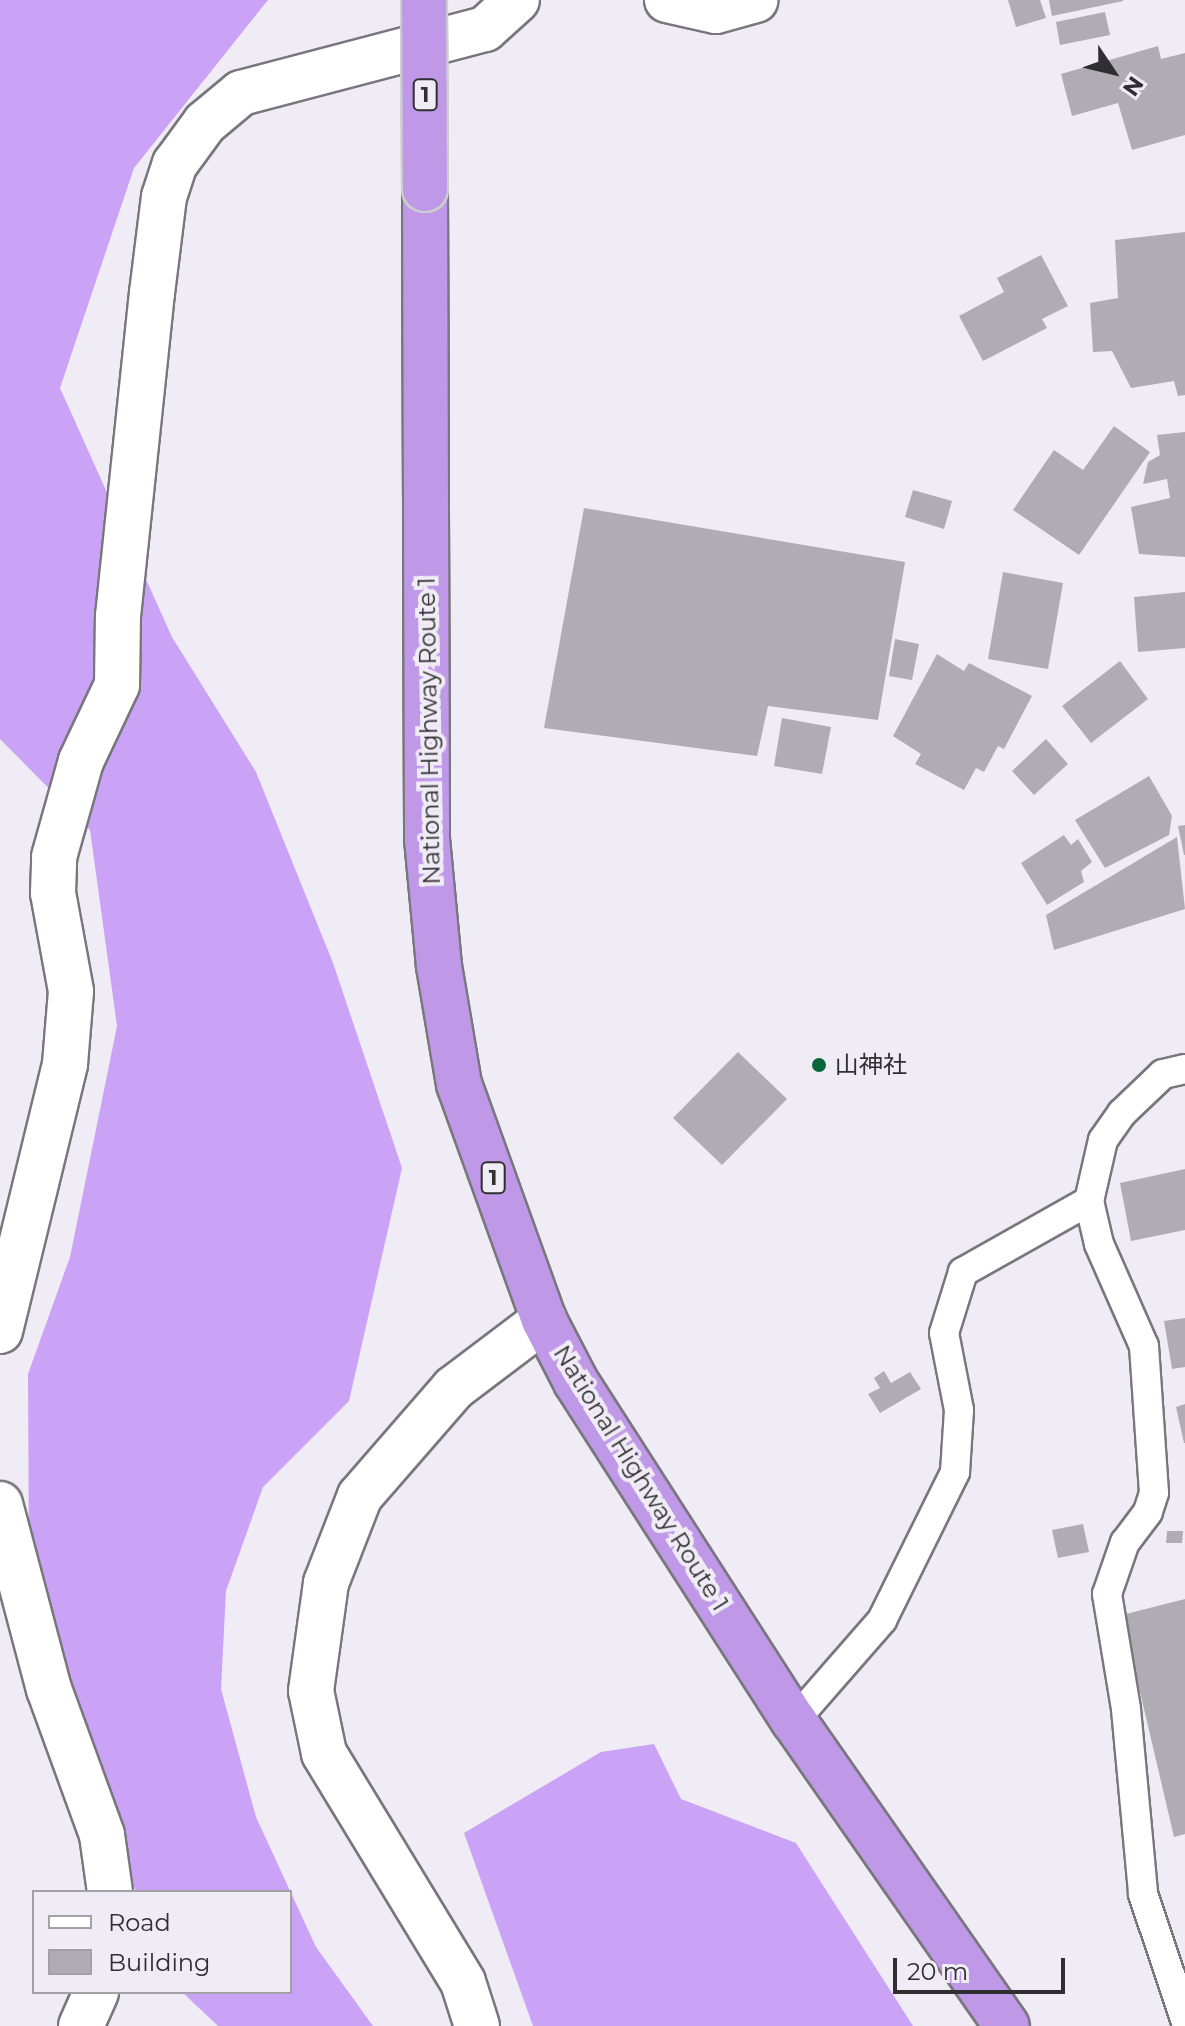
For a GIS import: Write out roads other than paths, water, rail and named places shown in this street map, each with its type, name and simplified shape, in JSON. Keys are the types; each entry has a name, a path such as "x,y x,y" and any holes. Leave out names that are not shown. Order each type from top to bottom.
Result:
{"highway":[{"name":"National Highway Route 1","path":"424,0 427,839 439,966 459,1084 544,1320 576,1382 794,1721 1007,2026"}],"street":[{"path":"0,1331 65,1064 71,991 53,893 54,857 81,761 117,685 118,616 152,293 164,197 175,164 205,123 241,93 485,29 517,0"},
{"path":"667,0 716,11 756,0"},
{"path":"477,2026 463,1982 324,1753 311,1691 326,1583 360,1496 454,1388 544,1320"},
{"path":"0,1504 49,1689 102,1835 110,1890"},
{"path":"81,2026 95,1994"}],"lane":[{"path":"1185,1069 1163,1074 1122,1113 1103,1140 1089,1201 1099,1244 1144,1346 1154,1493 1148,1512 1125,1542 1107,1594 1126,1709 1143,1894 1185,2022"},
{"path":"794,1721 882,1620 955,1472 959,1410 944,1333 963,1272 1089,1201"}],"place":[{"name":"山神社","path":"819,1065"}]}
